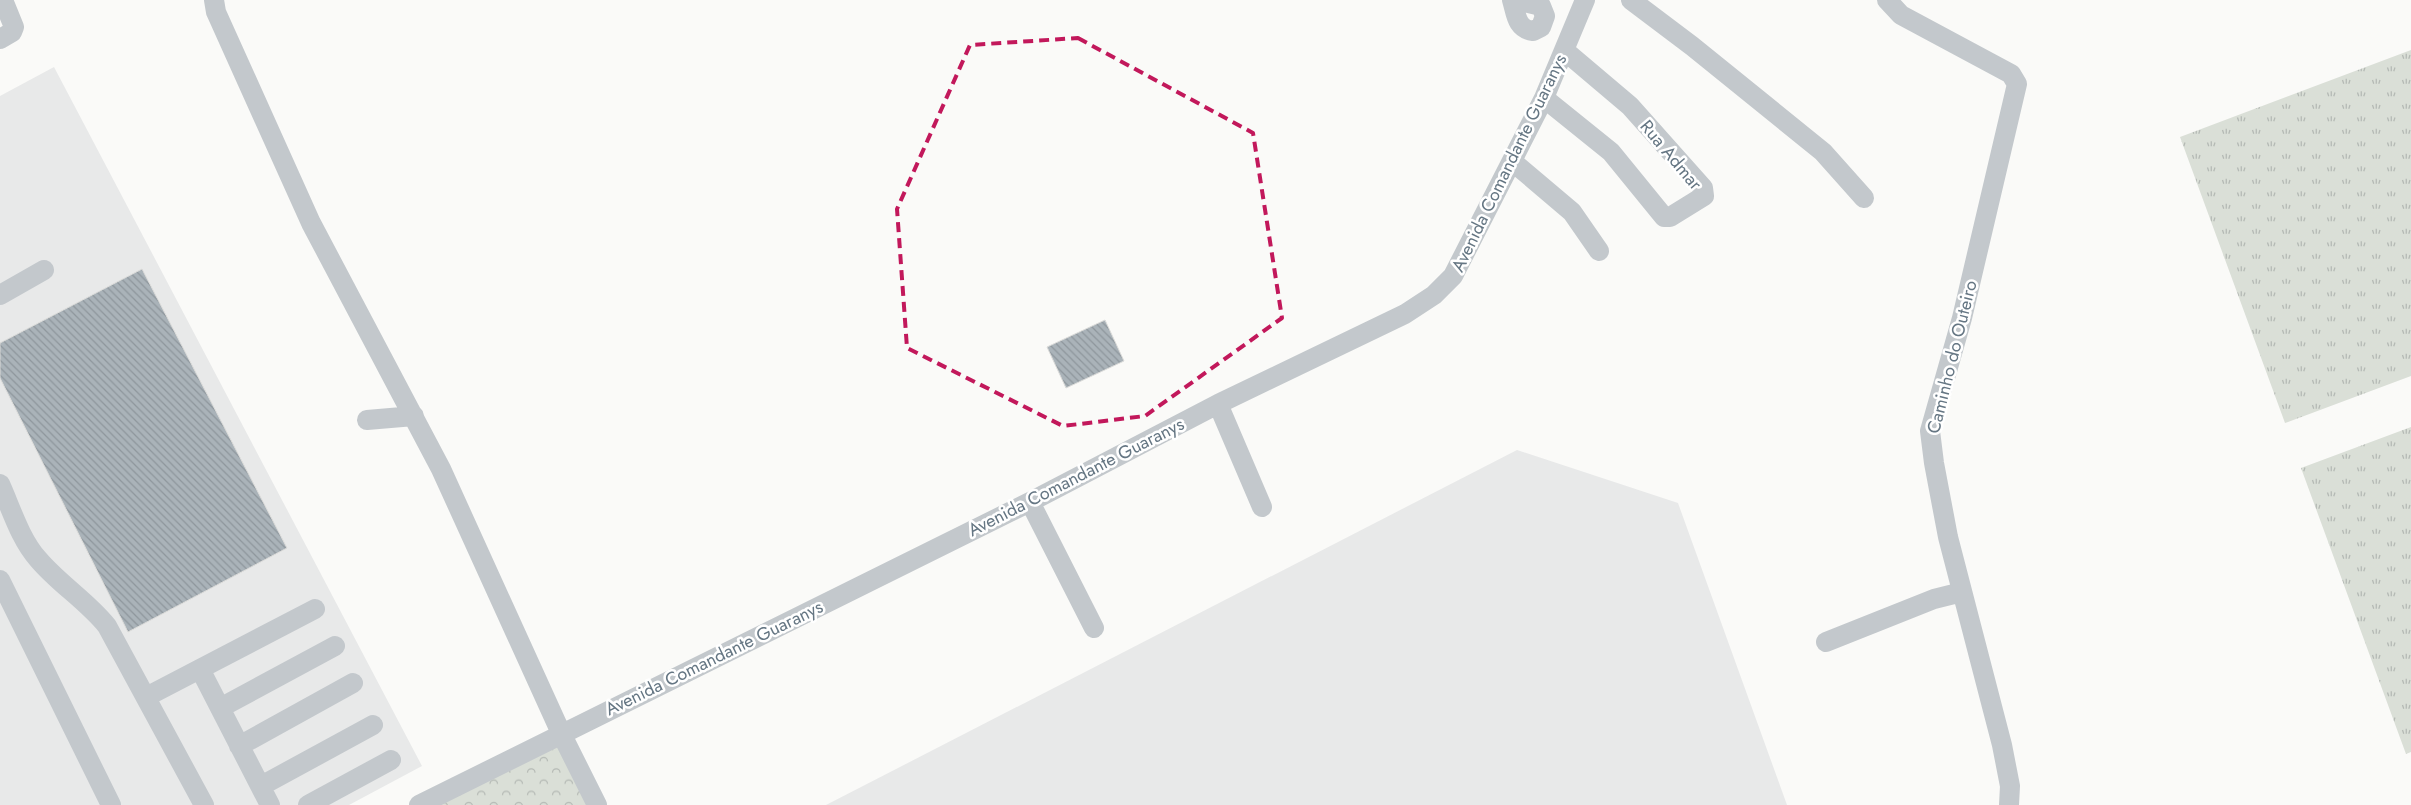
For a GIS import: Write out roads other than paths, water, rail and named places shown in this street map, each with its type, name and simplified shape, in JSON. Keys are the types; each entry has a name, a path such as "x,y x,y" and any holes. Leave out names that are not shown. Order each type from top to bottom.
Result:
{"street":[{"path":"3,0 14,23 7,35"},
{"path":"214,0 216,12 311,223 441,470 561,733 597,805"},
{"path":"1512,0 1518,22 1523,28 1532,31 1541,26 1545,16 1541,6 1516,0"},
{"name":"Avenida Comandante Guaranys","path":"419,805 1030,502 1218,404 1405,314 1434,295 1453,276 1513,162 1565,51 1585,0"},
{"path":"1631,0 1692,46 1822,152 1864,198"},
{"name":"Caminho do Outeiro","path":"1887,0 1901,15 2012,74 2017,84 1962,318 1930,431 1948,537 2002,745 2010,786 2009,805"},
{"name":"Rua Admar","path":"1544,98 1611,152 1664,217 1670,217 1704,196 1703,188 1630,106 1565,51"},
{"path":"1513,162 1572,212 1599,251"},
{"path":"0,295 44,270"},
{"path":"1218,404 1262,508"},
{"path":"367,420 414,416"},
{"path":"0,484 31,551 48,570 94,610 107,626 204,805"},
{"path":"1030,502 1094,628"},
{"path":"0,580 111,805"},
{"path":"1826,642 1934,599 1962,592"},
{"path":"146,697 315,609"},
{"path":"220,708 335,646"},
{"path":"200,669 270,805"},
{"path":"240,746 353,683"},
{"path":"261,786 373,726"},
{"path":"308,805 391,760"}]}
